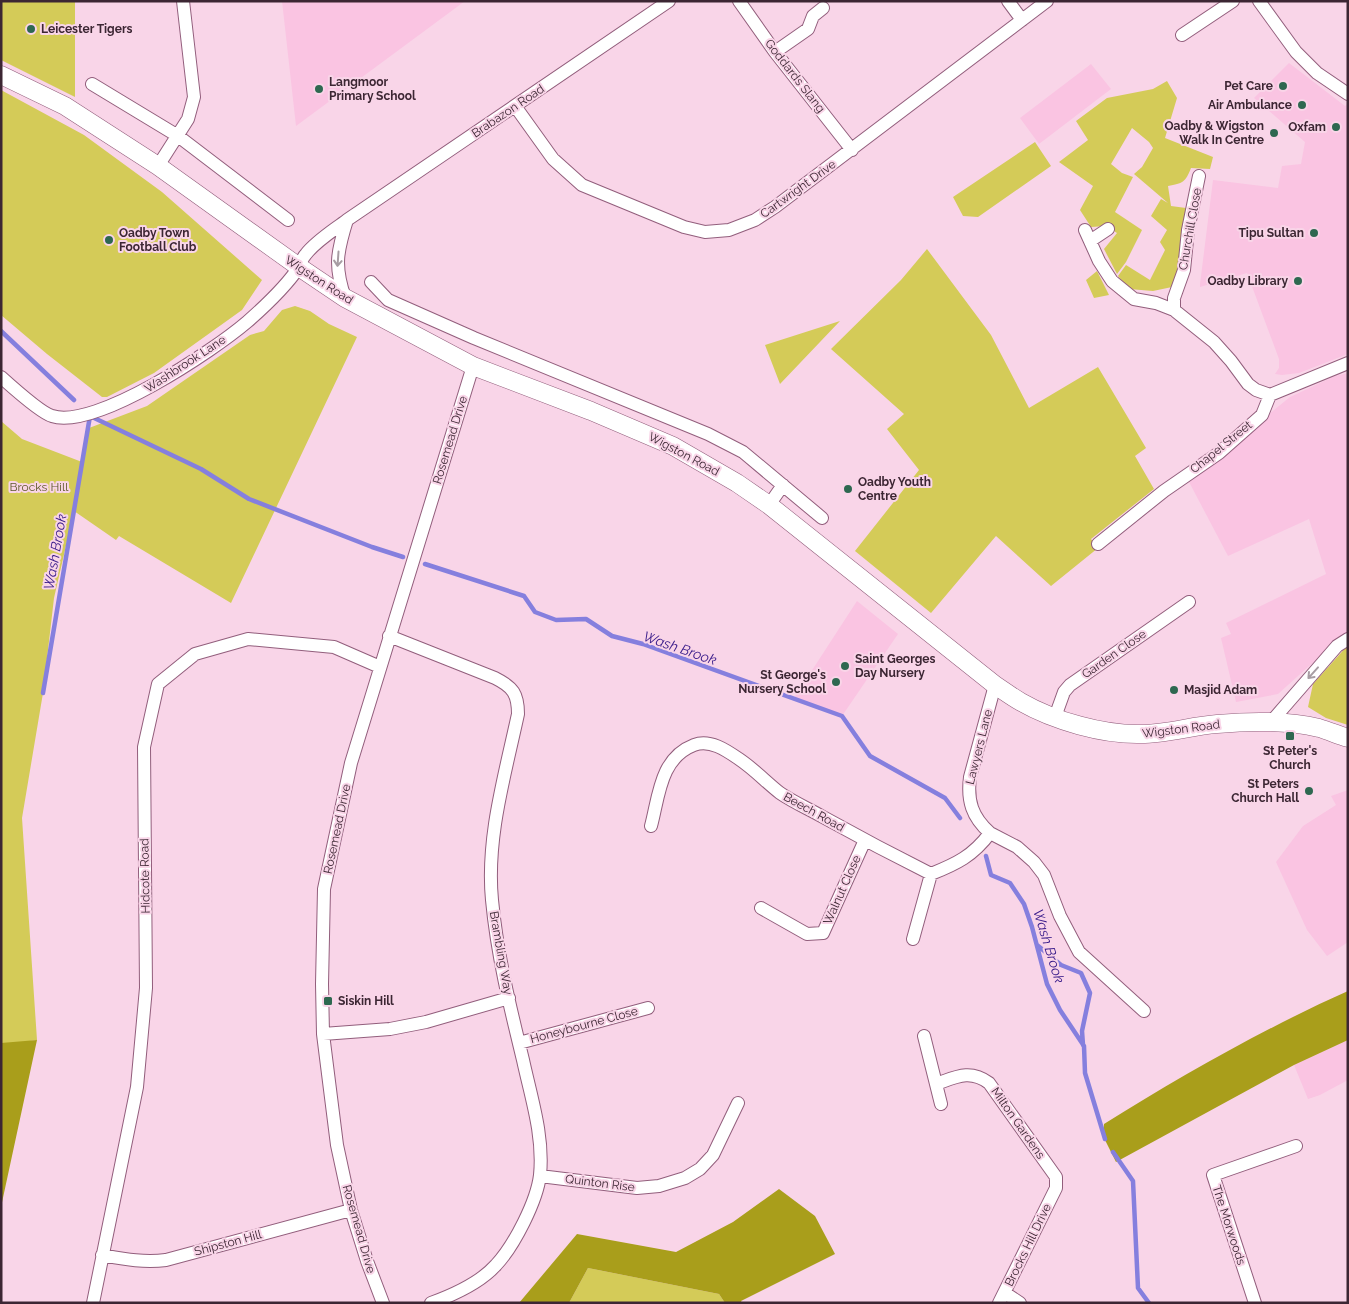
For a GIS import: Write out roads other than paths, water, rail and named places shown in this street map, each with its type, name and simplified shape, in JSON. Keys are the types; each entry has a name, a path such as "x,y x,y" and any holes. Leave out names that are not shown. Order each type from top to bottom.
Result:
{"main road":[{"name":"Wigston Road","path":"1,75 65,106 158,166 298,267 345,298 473,366 591,411 673,446 737,483 769,505 996,685 1021,702 1055,717 1110,731 1140,734 1168,732 1214,724 1271,722 1319,728 1348,738"}],"street":[{"path":"158,166 188,119 194,97 184,1"},
{"name":"Brabazon Road","path":"298,267 305,254 347,220 668,1"},
{"name":"Goddards Slang","path":"739,1 775,52 852,150"},
{"path":"1008,1 1022,20"},
{"name":"Cartwright Drive","path":"515,106 553,159 582,185 684,227 705,232 729,230 755,220 775,207 1047,1"},
{"path":"1182,35 1232,1"},
{"path":"1259,1 1296,52 1317,73 1348,94"},
{"path":"775,52 808,29 813,16 822,8"},
{"path":"92,84 178,136 288,220"},
{"name":"Churchill Close","path":"1174,310 1174,298 1184,270 1188,230 1199,176"},
{"path":"345,298 338,278 337,265 340,243 347,220"},
{"path":"1108,229 1088,235 1099,261 1112,281 1134,299 1156,303 1174,310 1214,342 1231,360 1248,384 1256,390 1270,395 1348,364"},
{"name":"Washbrook Lane","path":"1,377 51,416 66,419 82,416 154,386 228,336 263,307 298,267"},
{"name":"Wigston Road","path":"371,282 388,300 474,338 708,434 743,452 822,518"},
{"name":"Rosemead Drive","path":"383,1303 351,1210 337,1145 323,1034 324,889 351,763 473,366"},
{"path":"591,411 599,389"},
{"name":"Chapel Street","path":"1098,544 1164,491 1226,446 1262,414 1270,395"},
{"path":"769,505 783,485"},
{"name":"Garden Close","path":"1055,717 1064,692 1070,685 1189,602"},
{"name":"Brambling Way","path":"389,636 506,683 515,692 518,703 518,714 494,832 490,862 497,940 540,1140 540,1176 529,1211 512,1244 496,1266 478,1280 431,1303"},
{"path":"1271,722 1337,646 1348,639"},
{"name":"Hidcote Road","path":"92,1303 138,1077 146,988 144,747 158,684 195,654 248,640 334,646 380,666"},
{"name":"Lawyers Lane","path":"990,834 976,816 970,803 968,792 970,777 996,685"},
{"name":"Beech Road","path":"651,826 664,774 672,762 680,753 694,745 708,743 724,748 780,793 864,840 931,874"},
{"path":"913,940 931,874 955,865 970,855 978,849 990,834 1017,847 1034,862 1044,875 1060,916 1079,952 1144,1011"},
{"name":"Walnut Close","path":"762,908 807,934 823,933 864,840"},
{"path":"323,1034 390,1029 426,1022 509,998"},
{"name":"Honeybourne Close","path":"519,1043 648,1008"},
{"path":"924,1036 941,1104"},
{"name":"Milton Gardens","path":"936,1084 972,1075 981,1077 989,1083 1056,1177 1056,1188"},
{"name":"Quinton Rise","path":"540,1176 637,1188 659,1186 685,1178 700,1169 713,1155 738,1103"},
{"name":"The Morwoods","path":"1255,1303 1213,1175 1296,1146"},
{"name":"Brocks Hill Drive","path":"1002,1298 1056,1188"},
{"name":"Shipston Hill","path":"102,1255 134,1261 166,1260 351,1210"},
{"path":"1002,1298 1020,1303"}],"waterway":[{"name":"Wash Brook","path":"1,331 74,400"},
{"path":"90,416 201,469 249,499 372,547 403,557"},
{"name":"Wash Brook","path":"43,693 90,416"},
{"name":"Wash Brook","path":"425,564 524,596 535,612 556,620 586,619 612,636 643,644 842,716 870,756 945,798 960,818"},
{"name":"Wash Brook","path":"986,856 991,875 1010,883 1024,904 1047,984 1060,1010 1084,1046 1085,1073 1105,1139"},
{"path":"1037,945 1061,965 1081,973 1090,993 1082,1031 1083,1045"},
{"path":"1113,1152 1133,1181 1138,1288 1149,1303"}],"place":[{"name":"Leicester Tigers","path":"31,29"},
{"name":"Pet Care","path":"1283,86"},
{"name":"Langmoor Primary School","path":"319,89"},
{"name":"Air Ambulance","path":"1302,105"},
{"name":"Oxfam","path":"1336,127"},
{"name":"Oadby & Wigston Walk In Centre","path":"1274,133"},
{"name":"Tipu Sultan","path":"1314,233"},
{"name":"Oadby Town Football Club","path":"109,240"},
{"name":"Oadby Library","path":"1298,281"},
{"name":"Oadby Youth Centre","path":"848,489"},
{"name":"Saint Georges Day Nursery","path":"845,666"},
{"name":"St George's Nursery School","path":"836,682"},
{"name":"Masjid Adam","path":"1174,690"},
{"name":"St Peter's Church","path":"1290,736"},
{"name":"St Peters Church Hall","path":"1309,791"},
{"name":"Siskin Hill","path":"328,1001"}],"park label":[{"name":"Brocks Hill","path":"39,487"}]}
